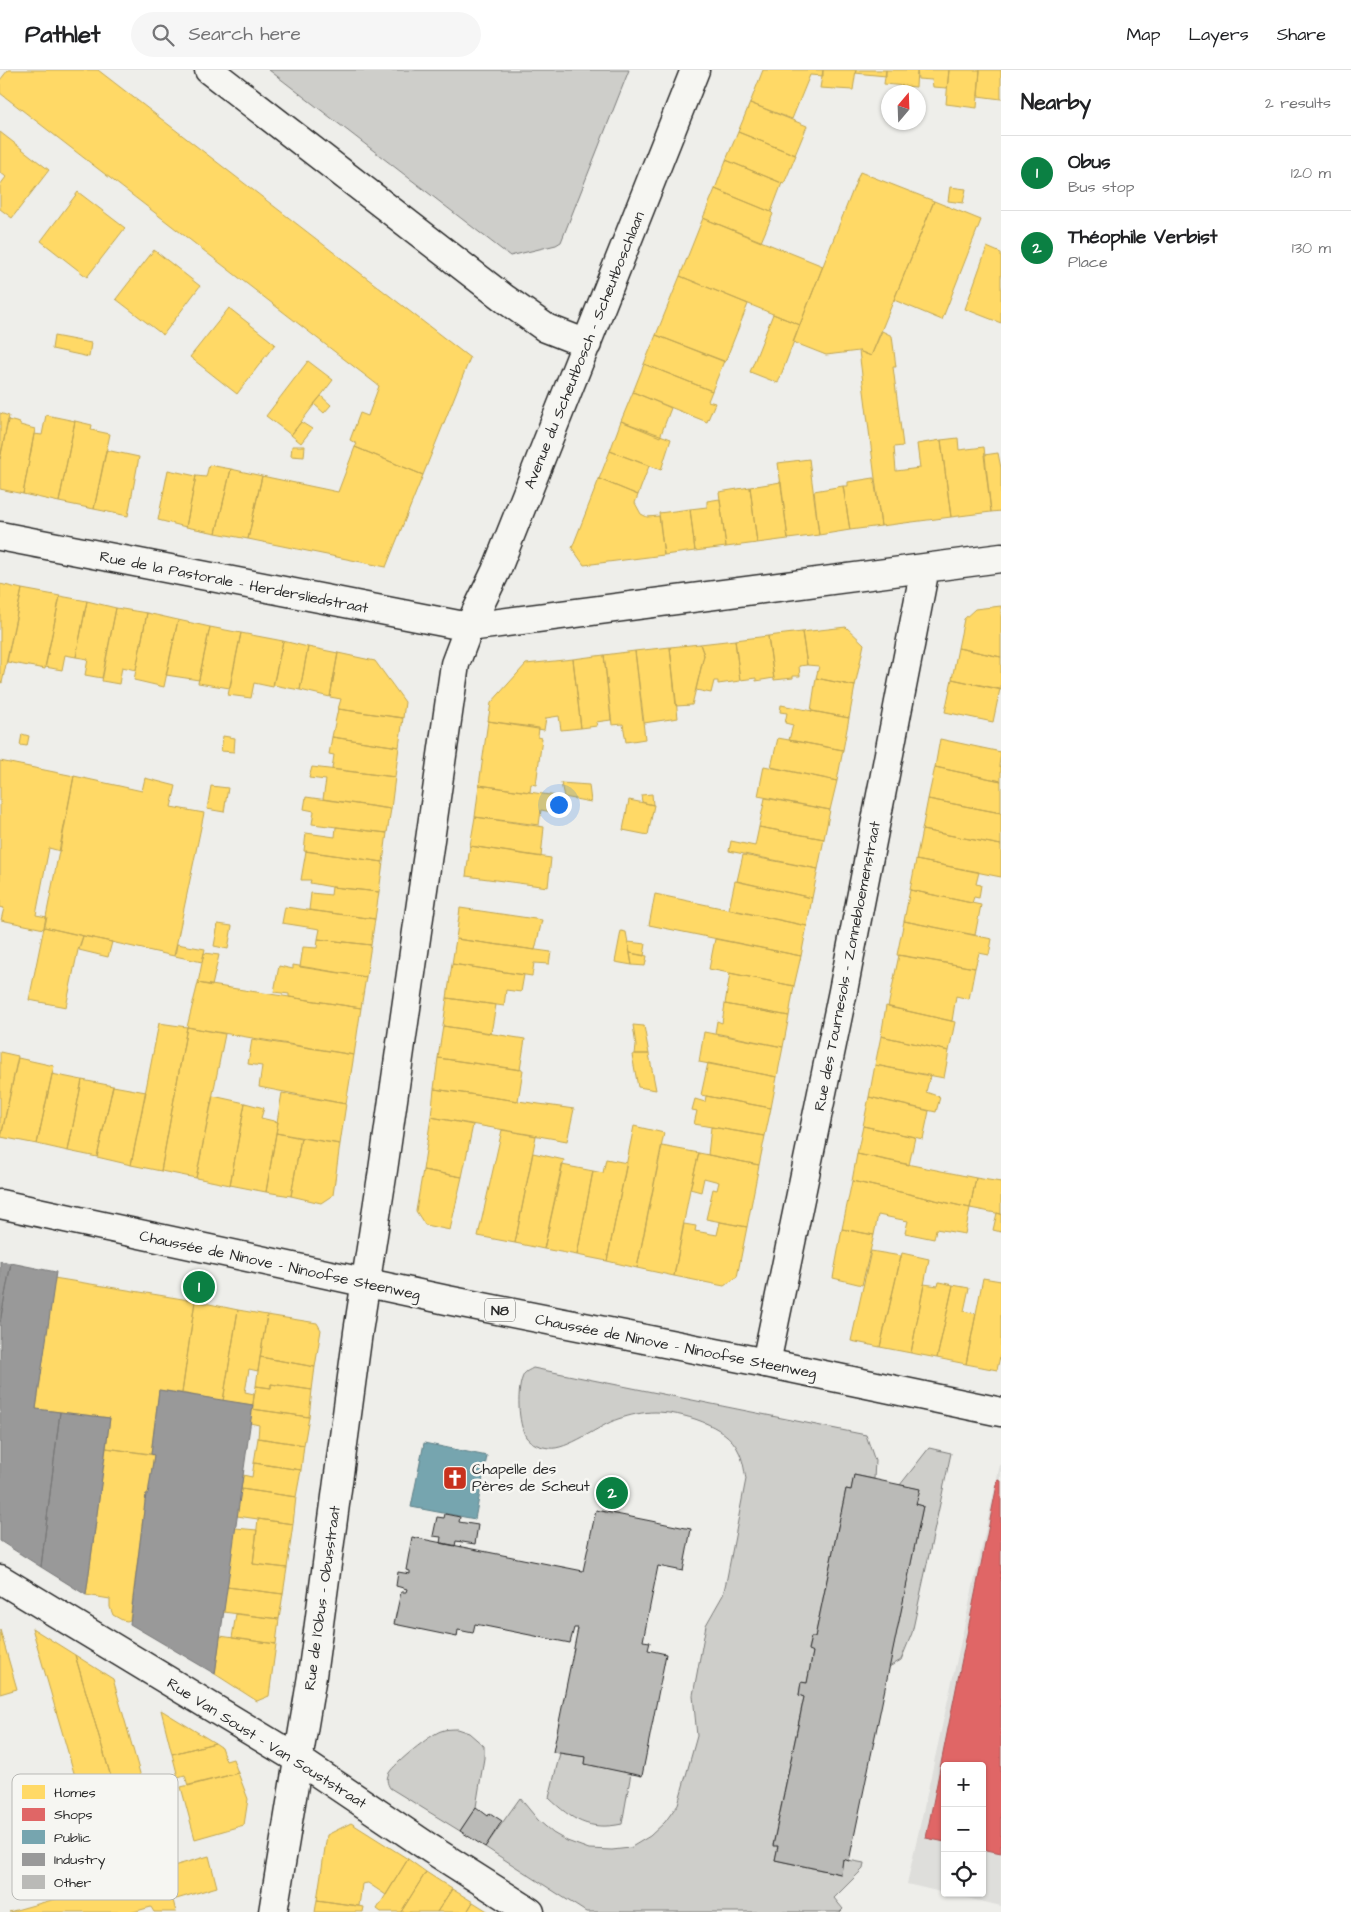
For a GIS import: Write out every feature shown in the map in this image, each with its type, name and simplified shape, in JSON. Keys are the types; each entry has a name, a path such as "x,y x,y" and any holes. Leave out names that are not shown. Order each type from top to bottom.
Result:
{"street":[{"path":"209,70 521,310 546,328 587,344"},
{"name":"Avenue du Scheutbosch - Scheutboschlaan","path":"366,1283 455,664 469,627 496,571 695,70"},
{"name":"Rue de la Pastorale - Herdersliedstraat","path":"0,536 469,627 1001,558"},
{"name":"Rue des Tournesols - Zonnebloemenstraat","path":"766,1363 841,1000 925,568"},
{"name":"Chaussée de Ninove - Ninoofse Steenweg","path":"0,1204 366,1283 1001,1412"},
{"name":"Rue de l'Obus - Obusstraat","path":"273,1912 300,1760 314,1666 366,1283"},
{"name":"Rue Van Soust - Van Souststraat","path":"0,1579 300,1760 431,1849 530,1912"}],"shaded area":[{"path":"269,70 629,70 561,242 556,245 510,256"},
{"path":"533,1368 866,1435 875,1461 874,1479 854,1475 851,1490 846,1489 815,1637 811,1637 808,1649 813,1652 807,1683 801,1683 799,1695 804,1697 773,1845 778,1846 775,1860 840,1874 843,1859 864,1863 863,1869 834,1898 843,1909 840,1912 586,1912 485,1847 520,1798 538,1820 553,1833 567,1841 589,1849 612,1850 630,1848 650,1836 665,1822 678,1804 697,1736 693,1695 706,1625 723,1595 746,1479 741,1457 732,1441 714,1427 677,1414 650,1412 627,1416 611,1422 574,1442 556,1448 546,1448 533,1443 526,1437 523,1431 519,1397 521,1380 525,1373"},
{"path":"929,1448 951,1453 912,1633 901,1660 889,1667 923,1506 916,1504 919,1489 900,1485"},
{"path":"1001,1465 1001,1906 963,1897 986,1897 986,1762 941,1762 941,1892 907,1884"},
{"path":"457,1729 469,1733 484,1746 484,1758 476,1807 460,1831 390,1788 387,1781 392,1769 421,1743 441,1731"},
{"path":"560,1753 586,1757 585,1764 631,1773 622,1824 610,1826 590,1825 574,1818 549,1798"}],"building: Homes":[{"path":"8,70 98,70 470,358 423,475 355,447 357,444 350,440 360,413 368,416 379,386 0,93 0,80"},
{"path":"763,70 823,70 823,76 810,75 792,119 750,103"},
{"path":"823,70 856,70 853,90 820,88"},
{"path":"856,70 886,70 886,76 855,73"},
{"path":"886,70 917,70 916,85 884,84"},
{"path":"917,70 949,70 947,88 933,87 932,80 918,79"},
{"path":"949,70 980,70 977,108 946,104"},
{"path":"980,70 1001,70 1001,99 978,96"},
{"path":"750,103 807,126 795,155 738,132"},
{"path":"0,132 49,170 12,218 0,209 0,185 6,177 0,172"},
{"path":"738,132 796,155 784,184 726,160"},
{"path":"726,160 782,183 771,212 715,189"},
{"path":"860,172 934,201 871,356 859,351 826,355 793,342"},
{"path":"950,187 966,189 963,203 948,201"},
{"path":"715,189 773,214 761,242 703,218"},
{"path":"78,192 125,228 87,277 41,241"},
{"path":"934,201 981,220 942,320 894,300"},
{"path":"703,218 823,266 800,325 680,276"},
{"path":"987,247 1001,253 1001,323 965,309"},
{"path":"154,250 200,286 163,335 116,299"},
{"path":"680,276 748,304 725,362 656,335"},
{"path":"229,308 275,344 237,394 190,357"},
{"path":"773,314 800,325 778,383 750,372"},
{"path":"882,331 892,336 896,367 893,367 903,446 894,447 896,471 920,468 917,444 941,440 951,517 881,526 859,351 871,356"},
{"path":"656,335 724,361 712,391 644,364"},
{"path":"54,336 91,343 89,357 52,349"},
{"path":"308,361 333,380 291,435 266,416"},
{"path":"644,364 712,391 708,401 715,403 707,422 633,392"},
{"path":"633,392 671,408 660,437 621,421"},
{"path":"321,396 331,405 324,413 314,404"},
{"path":"0,413 9,416 0,459"},
{"path":"46,415 75,421 59,502 23,494 34,434 42,435"},
{"path":"8,420 35,429 23,494 0,489 0,459"},
{"path":"75,421 92,425 91,430 110,434 94,509 59,502"},
{"path":"621,421 671,439 661,470 610,451"},
{"path":"301,422 312,429 301,443 291,435"},
{"path":"958,438 959,450 984,447 991,512 951,517 941,440"},
{"path":"292,446 305,446 304,457 291,456"},
{"path":"355,447 423,475 386,567 248,539 262,476 338,492"},
{"path":"106,450 139,457 128,516 94,509"},
{"path":"610,451 649,466 638,495 599,479"},
{"path":"998,453 1001,468 1001,511 991,512 984,455"},
{"path":"809,459 819,535 788,539 778,463"},
{"path":"209,465 231,469 216,533 186,527 196,476 206,477"},
{"path":"231,469 262,476 248,539 216,533"},
{"path":"168,470 196,476 186,527 158,520"},
{"path":"874,478 881,526 850,530 843,486 848,486 848,482"},
{"path":"599,479 638,495 635,503 641,514 647,517 659,516 664,555 584,565 572,548"},
{"path":"781,482 788,539 757,543 750,487"},
{"path":"843,486 850,530 819,535 814,491"},
{"path":"750,487 757,543 726,547 719,492"},
{"path":"720,499 726,547 695,551 690,509 707,507 707,501"},
{"path":"690,509 695,551 664,555 659,513"},
{"path":"0,584 22,589 2,683 0,682"},
{"path":"22,589 60,596 45,669 7,662"},
{"path":"60,596 87,601 76,657 65,655 62,670 45,667"},
{"path":"87,601 116,608 102,678 85,675 88,659 76,657"},
{"path":"1001,606 1001,657 958,648 964,619 975,609"},
{"path":"116,608 147,613 136,670 122,667 119,684 102,681"},
{"path":"147,613 178,620 164,687 134,680"},
{"path":"178,620 210,627 199,680 166,675"},
{"path":"210,627 241,633 230,688 198,683"},
{"path":"846,627 864,644 855,686 816,678 819,666 807,665 802,632"},
{"path":"802,632 807,665 799,666 800,676 774,680 768,636"},
{"path":"241,633 283,641 273,687 254,683 251,698 228,695"},
{"path":"768,636 774,678 756,681 756,678 740,680 735,640"},
{"path":"735,640 740,681 718,684 718,681 714,681 711,693 696,690 704,655 700,644"},
{"path":"283,641 308,647 300,690 273,685"},
{"path":"700,644 704,655 692,705 676,706 670,647"},
{"path":"308,647 338,653 330,697 300,690"},
{"path":"670,647 678,718 644,723 635,651"},
{"path":"958,648 1001,657 1001,690 952,679"},
{"path":"635,651 645,739 626,742 623,724 612,725 604,655"},
{"path":"338,653 375,661 405,702 403,718 338,709 341,699 330,697"},
{"path":"604,655 611,720 596,722 597,726 581,728 573,659"},
{"path":"573,659 581,728 561,730 559,716 546,718 544,730 488,721 491,703 526,664"},
{"path":"816,678 855,686 849,718 811,711"},
{"path":"952,679 1000,689 993,722 945,712"},
{"path":"781,705 849,718 843,750 789,740 793,725 785,723 787,713 780,712"},
{"path":"338,709 403,718 399,747 332,737"},
{"path":"488,721 539,728 538,737 542,738 536,785 531,784 530,792 479,785"},
{"path":"22,734 29,736 27,746 20,745"},
{"path":"223,736 235,738 234,752 221,751"},
{"path":"332,737 399,747 395,777 332,769 334,755 329,754"},
{"path":"778,738 843,750 837,781 771,767"},
{"path":"940,739 1001,752 999,766 1001,766 1001,781 935,767"},
{"path":"0,761 74,776 60,851 49,848 36,915 47,917 44,929 1,920 4,908 0,907"},
{"path":"764,766 837,781 830,810 758,796"},
{"path":"312,767 395,777 391,809 323,799 326,780 309,778"},
{"path":"935,767 1001,781 1001,813 928,799"},
{"path":"74,776 142,791 145,778 176,786 171,807 204,813 174,956 44,927"},
{"path":"561,783 589,785 591,802 564,797"},
{"path":"479,785 564,797 563,814 541,810 539,825 475,817"},
{"path":"211,786 228,788 224,812 207,809"},
{"path":"652,794 653,805 642,802 641,795"},
{"path":"306,797 391,809 387,833 312,824 314,811 304,809"},
{"path":"765,798 830,810 824,839 759,827"},
{"path":"928,799 1001,813 1001,845 922,830"},
{"path":"629,800 654,805 648,835 623,830"},
{"path":"475,817 544,827 541,857 470,846"},
{"path":"336,827 387,833 383,862 304,851 306,833 335,837"},
{"path":"759,827 824,839 818,869 729,851 731,841 755,846"},
{"path":"922,830 1001,845 1001,877 916,860"},
{"path":"470,846 551,858 548,887 466,876"},
{"path":"306,851 383,862 379,892 332,887 310,883 311,880 301,880"},
{"path":"743,855 818,869 812,898 737,881"},
{"path":"916,860 979,872 976,884 981,885 979,898 974,897 972,903 910,890"},
{"path":"735,881 812,898 807,926 729,909"},
{"path":"332,887 379,892 375,919 309,910 311,893 331,895"},
{"path":"910,890 981,905 975,935 904,921"},
{"path":"655,894 807,926 801,956 649,925"},
{"path":"285,907 375,919 371,945 318,939 320,929 282,923"},
{"path":"460,908 542,920 535,950 456,939"},
{"path":"904,921 992,939 989,955 979,953 975,968 897,955"},
{"path":"218,924 232,926 228,949 214,946"},
{"path":"44,927 83,936 78,950 66,1007 29,1000"},
{"path":"621,931 626,932 632,965 615,962"},
{"path":"83,936 112,942 108,957 79,950"},
{"path":"318,939 371,945 366,977 300,967 303,947 317,948"},
{"path":"456,939 551,952 549,964 534,963 532,976 452,964"},
{"path":"715,939 801,956 794,986 709,969"},
{"path":"628,942 646,944 644,956 630,953"},
{"path":"177,944 205,949 202,962 175,956"},
{"path":"204,953 219,955 212,986 198,983"},
{"path":"630,953 647,956 645,966 632,965"},
{"path":"899,955 975,968 969,999 956,996 952,1021 888,1007"},
{"path":"452,964 524,975 521,992 506,990 504,1006 447,998"},
{"path":"293,965 366,977 361,1008 289,997 289,994 274,992 279,966 293,969"},
{"path":"730,973 794,986 789,1016 725,1004"},
{"path":"198,983 361,1008 354,1055 187,1027"},
{"path":"447,998 496,1005 491,1033 443,1026"},
{"path":"725,1004 789,1016 783,1047 715,1033 717,1021 722,1023"},
{"path":"886,1006 955,1022 949,1051 881,1036"},
{"path":"159,1023 187,1027 161,1171 131,1165"},
{"path":"633,1025 644,1026 649,1054 635,1054 636,1046"},
{"path":"443,1026 525,1039 520,1070 438,1058"},
{"path":"187,1027 225,1034 196,1178 161,1171"},
{"path":"704,1032 783,1047 777,1077 699,1062"},
{"path":"881,1036 949,1051 944,1078 875,1065"},
{"path":"252,1039 354,1055 346,1104 259,1087 262,1066 248,1064"},
{"path":"0,1052 18,1056 1,1137 0,1137"},
{"path":"649,1054 656,1090 638,1087 632,1055"},
{"path":"18,1058 54,1066 37,1144 1,1137"},
{"path":"438,1058 523,1070 518,1101 434,1089"},
{"path":"708,1063 777,1077 771,1108 701,1095"},
{"path":"875,1065 930,1076 926,1092 940,1097 936,1112 869,1097"},
{"path":"52,1074 82,1080 68,1151 37,1144"},
{"path":"82,1080 113,1086 97,1157 68,1151"},
{"path":"113,1086 146,1092 131,1165 97,1157"},
{"path":"434,1089 574,1109 567,1141 431,1117"},
{"path":"282,1093 346,1104 340,1144 276,1133"},
{"path":"213,1096 245,1103 230,1185 196,1178"},
{"path":"706,1096 771,1108 765,1136 694,1124 697,1111 692,1110 695,1099 705,1102"},
{"path":"869,1097 929,1111 923,1139 863,1126"},
{"path":"245,1103 264,1108 261,1118 278,1122 266,1192 230,1185"},
{"path":"431,1117 473,1125 462,1177 423,1170"},
{"path":"634,1126 664,1133 637,1268 607,1261"},
{"path":"863,1126 915,1137 909,1165 857,1154"},
{"path":"711,1127 765,1136 759,1165 708,1155"},
{"path":"502,1130 536,1136 515,1243 478,1236"},
{"path":"276,1133 301,1138 291,1196 266,1192"},
{"path":"301,1138 340,1144 333,1195 321,1203 291,1196"},
{"path":"662,1146 699,1153 690,1189 674,1276 637,1268"},
{"path":"533,1153 564,1160 544,1249 515,1243"},
{"path":"699,1153 759,1165 747,1227 706,1219 713,1189 717,1190 719,1182 704,1178 701,1192 690,1189"},
{"path":"857,1154 976,1178 970,1208 852,1181"},
{"path":"606,1159 627,1163 607,1261 577,1255 593,1171 603,1173"},
{"path":"562,1165 593,1171 577,1255 544,1249"},
{"path":"423,1170 462,1177 450,1230 425,1225 416,1211"},
{"path":"976,1178 1001,1182 1001,1214 970,1208"},
{"path":"852,1181 970,1208 965,1234 936,1229 934,1239 905,1233 908,1221 878,1215 874,1235 842,1229"},
{"path":"997,1213 1001,1214 1001,1232 993,1230"},
{"path":"720,1222 747,1227 737,1277 724,1286 674,1276 684,1224 696,1226 695,1231 717,1235"},
{"path":"842,1229 874,1235 862,1285 833,1278"},
{"path":"871,1251 901,1256 880,1347 851,1341"},
{"path":"902,1253 929,1259 911,1353 880,1347"},
{"path":"54,1278 195,1301 182,1393 159,1390 151,1454 106,1448 110,1418 36,1409"},
{"path":"983,1278 1001,1281 1001,1352 997,1370 966,1364"},
{"path":"939,1282 953,1285 937,1358 911,1353 924,1284 938,1286"},
{"path":"953,1285 969,1288 964,1311 976,1314 966,1364 937,1358"},
{"path":"195,1301 238,1310 223,1401 182,1393"},
{"path":"238,1310 267,1315 258,1371 249,1369 245,1392 254,1394 253,1405 223,1401"},
{"path":"267,1315 317,1323 321,1330 315,1367 260,1357"},
{"path":"260,1357 315,1367 312,1390 271,1384 271,1388 256,1386"},
{"path":"271,1384 312,1390 309,1417 252,1409 256,1386 271,1388"},
{"path":"252,1409 309,1417 304,1445 258,1438 259,1425 250,1423"},
{"path":"258,1438 304,1445 301,1470 254,1463"},
{"path":"106,1448 154,1455 148,1494 146,1494 130,1620 127,1621 113,1615 110,1599 86,1595"},
{"path":"254,1463 301,1470 296,1497 241,1489 243,1475 252,1477"},
{"path":"241,1489 296,1497 293,1524 237,1516"},
{"path":"258,1519 293,1524 287,1568 253,1564"},
{"path":"235,1528 257,1530 253,1564 287,1568 283,1594 227,1587"},
{"path":"227,1587 283,1594 279,1619 223,1612"},
{"path":"236,1614 279,1619 276,1644 232,1638"},
{"path":"32,1628 75,1655 110,1774 74,1774"},
{"path":"0,1630 17,1689 0,1694"},
{"path":"220,1636 276,1644 269,1696 257,1701 215,1674"},
{"path":"75,1655 113,1679 140,1774 110,1774"},
{"path":"161,1710 215,1743 172,1754"},
{"path":"215,1743 221,1747 226,1761 233,1759 238,1773 188,1786 185,1775 178,1777 172,1754"},
{"path":"238,1773 248,1799 244,1825 195,1839 181,1787"},
{"path":"351,1823 408,1859 386,1895 368,1883 362,1884 359,1906 317,1900 327,1835"},
{"path":"209,1856 217,1887 178,1899 178,1865"},
{"path":"408,1859 426,1872 401,1912 381,1912 377,1909"},
{"path":"426,1872 452,1889 437,1912 401,1912"},
{"path":"452,1889 473,1902 467,1912 437,1912"},
{"path":"52,1900 173,1900 176,1912 154,1912 151,1907 133,1912 9,1912"},
{"path":"317,1900 364,1907 363,1912 315,1912"},
{"path":"473,1902 489,1912 467,1912"}],"building: Shops":[{"path":"998,1480 1001,1481 1001,1853 986,1850 986,1762 941,1762"},
{"path":"941,1763 941,1841 926,1838"}],"building: Public":[{"path":"424,1443 487,1456 475,1519 411,1507"}],"building: Industry":[{"path":"0,1261 11,1263 0,1322"},
{"path":"11,1263 56,1272 36,1409 60,1412 41,1567 0,1541 0,1322"},
{"path":"159,1390 253,1405 215,1674 130,1624 146,1494 148,1494 154,1455 151,1454"},
{"path":"60,1412 110,1418 86,1595 41,1567"}],"building: Other":[{"path":"854,1475 920,1489 916,1504 923,1506 849,1861 843,1859 841,1874 775,1860 778,1846 773,1846 804,1697 799,1695 801,1682 807,1683 813,1652 808,1650 811,1637 815,1637 846,1489 851,1490"},
{"path":"596,1510 691,1529 683,1571 658,1566 643,1641 650,1642 648,1650 666,1654 642,1776 585,1764 586,1757 553,1752 578,1628 574,1628 570,1643 475,1624 473,1633 458,1630 457,1637 394,1624 401,1592 406,1592 407,1589 396,1586 398,1572 410,1574 410,1571 406,1570 412,1537 583,1571"},
{"path":"445,1514 460,1517 459,1522 478,1525 475,1544 456,1541 455,1546 440,1543 441,1537 433,1536 437,1517 444,1518"},
{"path":"476,1807 488,1816 490,1813 502,1821 485,1847 460,1831"}],"place":[{"name":"Obus","path":"199,1287"},
{"name":"Chapelle des Pères de Scheut","path":"455,1478"},
{"name":"Théophile Verbist","path":"612,1493"}]}
